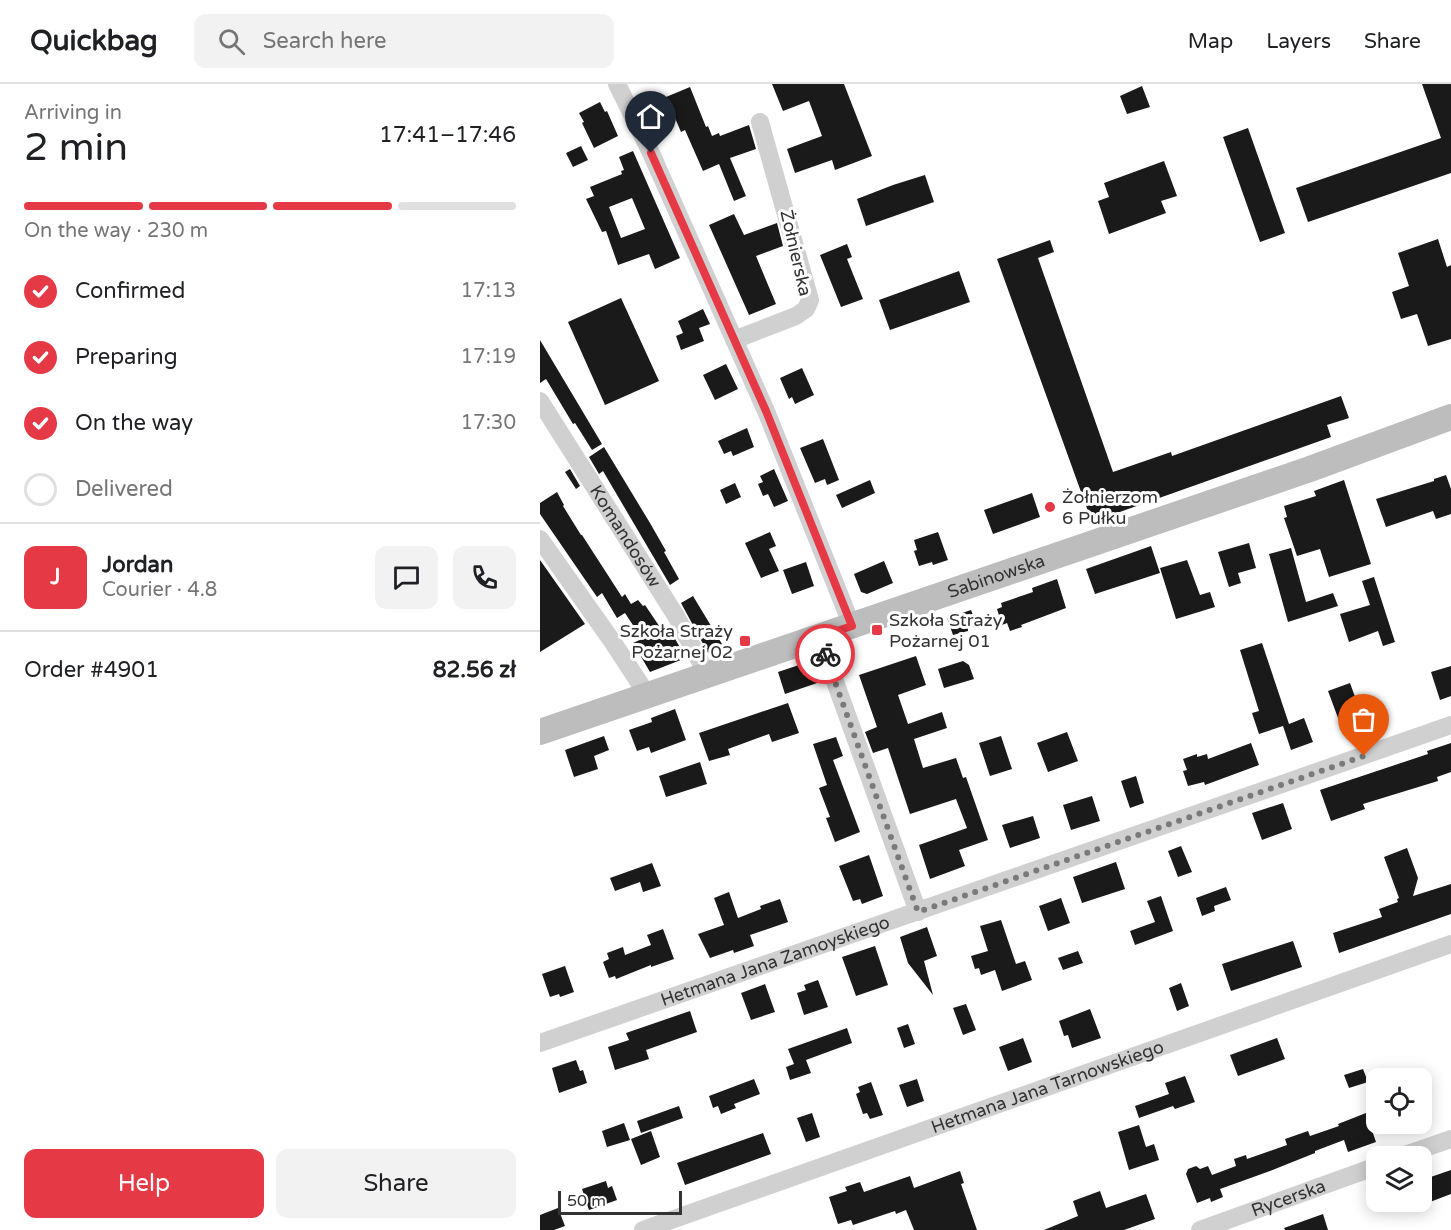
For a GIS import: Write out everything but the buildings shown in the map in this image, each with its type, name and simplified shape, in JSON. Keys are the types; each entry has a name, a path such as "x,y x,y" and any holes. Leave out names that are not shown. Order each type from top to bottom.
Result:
{"street":[{"path":"617,84 651,153 770,422 852,626"},
{"name":"Żołnierska","path":"734,340 796,316 806,309 810,300 760,122"},
{"name":"Komandosów","path":"540,401 676,616 708,676"},
{"name":"Sabinowska","path":"540,732 1299,472 1451,417"},
{"path":"540,539 648,696"},
{"path":"819,637 918,912"},
{"name":"Hetmana Jana Zamoyskiego","path":"540,1043 1451,726"},
{"name":"Hetmana Jana Tarnowskiego","path":"643,1230 1451,944"},
{"path":"1431,1146 1451,1139"},
{"name":"Rycerska","path":"1200,1230 1366,1170"}],"way so far":[{"path":"825,654 918,912 1364,756"}],"place":[{"name":"Żołnierzom 6 Pułku","path":"1050,507"},
{"name":"Szkoła Straży Pożarnej 01","path":"877,630"},
{"name":"Szkoła Straży Pożarnej 02","path":"745,641"}],"route":[{"path":"651,153 766,411 847,611 852,626 819,637 825,654"}]}
